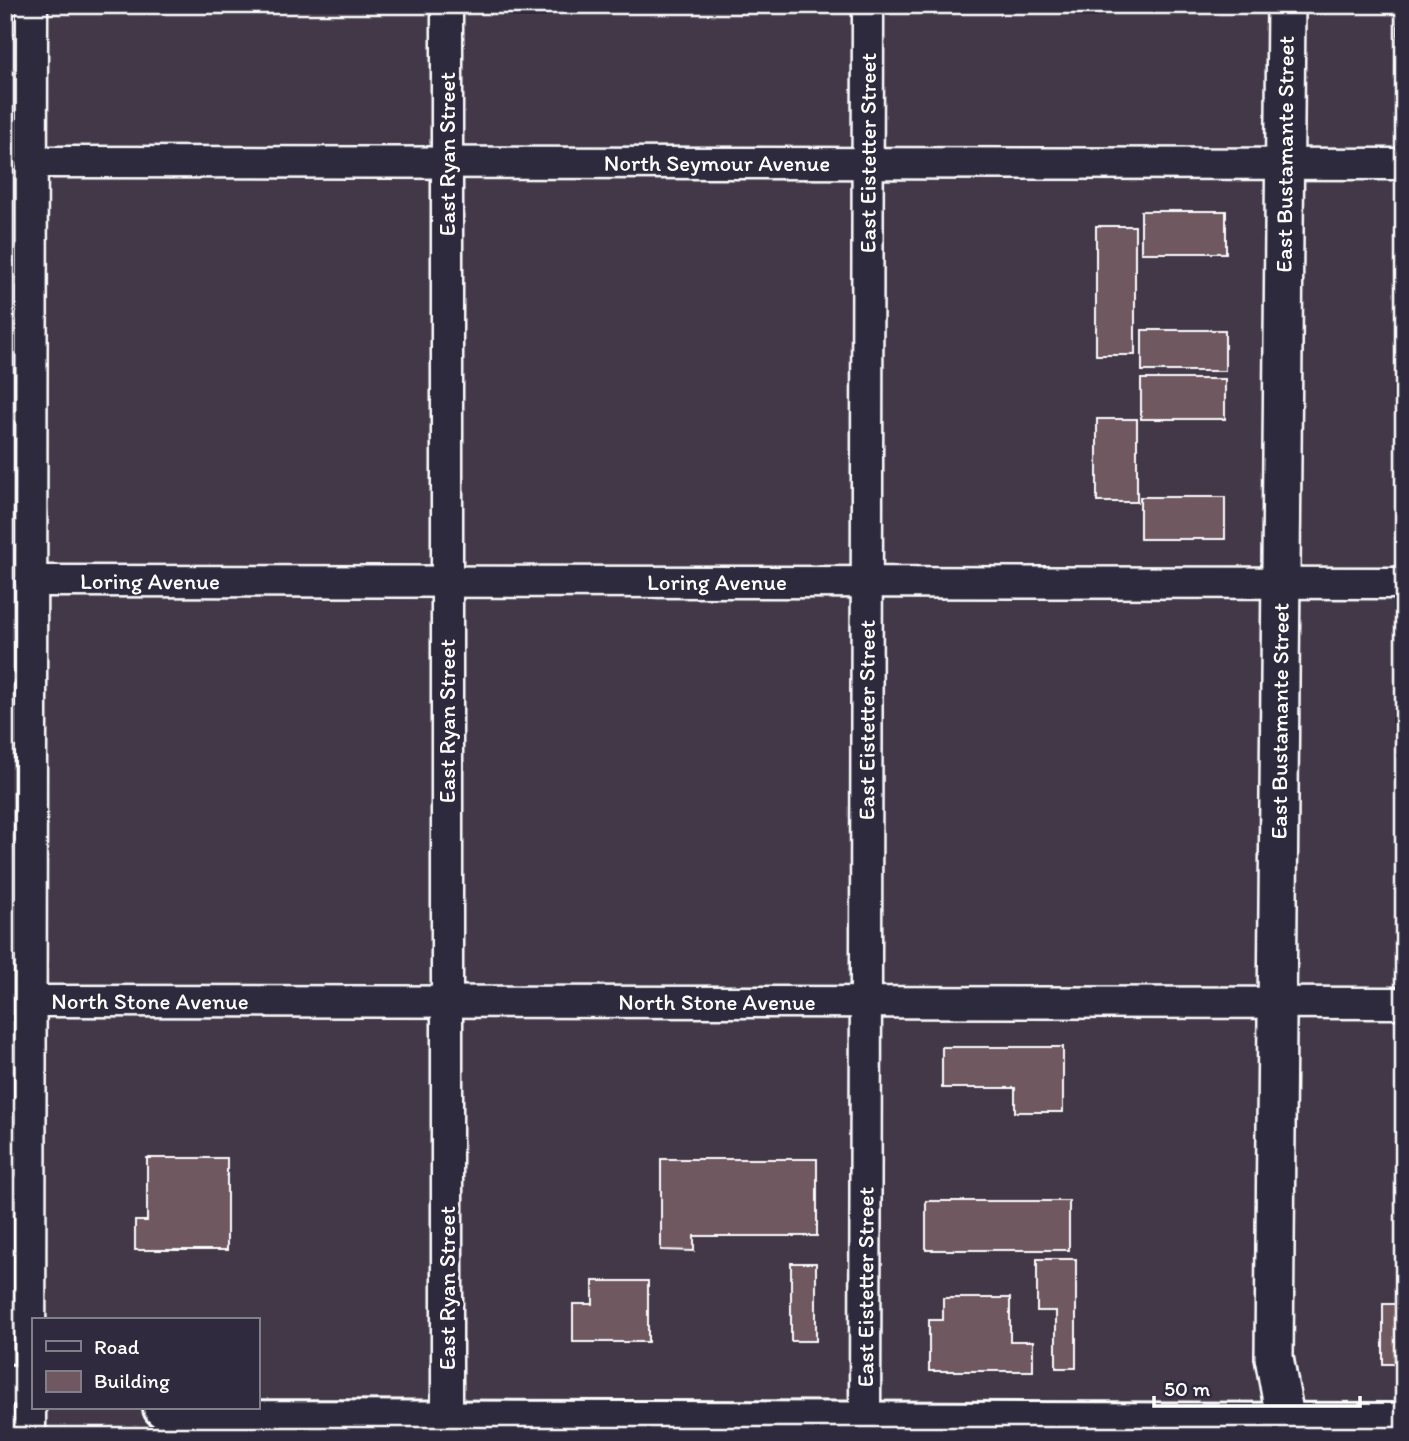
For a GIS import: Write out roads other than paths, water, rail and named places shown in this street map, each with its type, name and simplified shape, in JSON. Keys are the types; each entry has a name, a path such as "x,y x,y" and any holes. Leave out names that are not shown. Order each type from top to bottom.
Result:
{"main road":[{"path":"172,1410 252,1428 1286,1429 1404,1423"}],"street":[{"path":"30,1436 23,1387 18,1106 31,1001 32,5"},
{"name":"East Ryan Street","path":"447,5 447,1428"},
{"name":"East Eistetter Street","path":"865,1429 868,5"},
{"name":"East Bustamante Street","path":"1286,5 1274,1357 1286,1429"},
{"name":"North Seymour Avenue","path":"31,162 1404,164"},
{"name":"Loring Avenue","path":"31,582 1404,583"},
{"name":"North Stone Avenue","path":"31,1001 1404,1003"}]}
